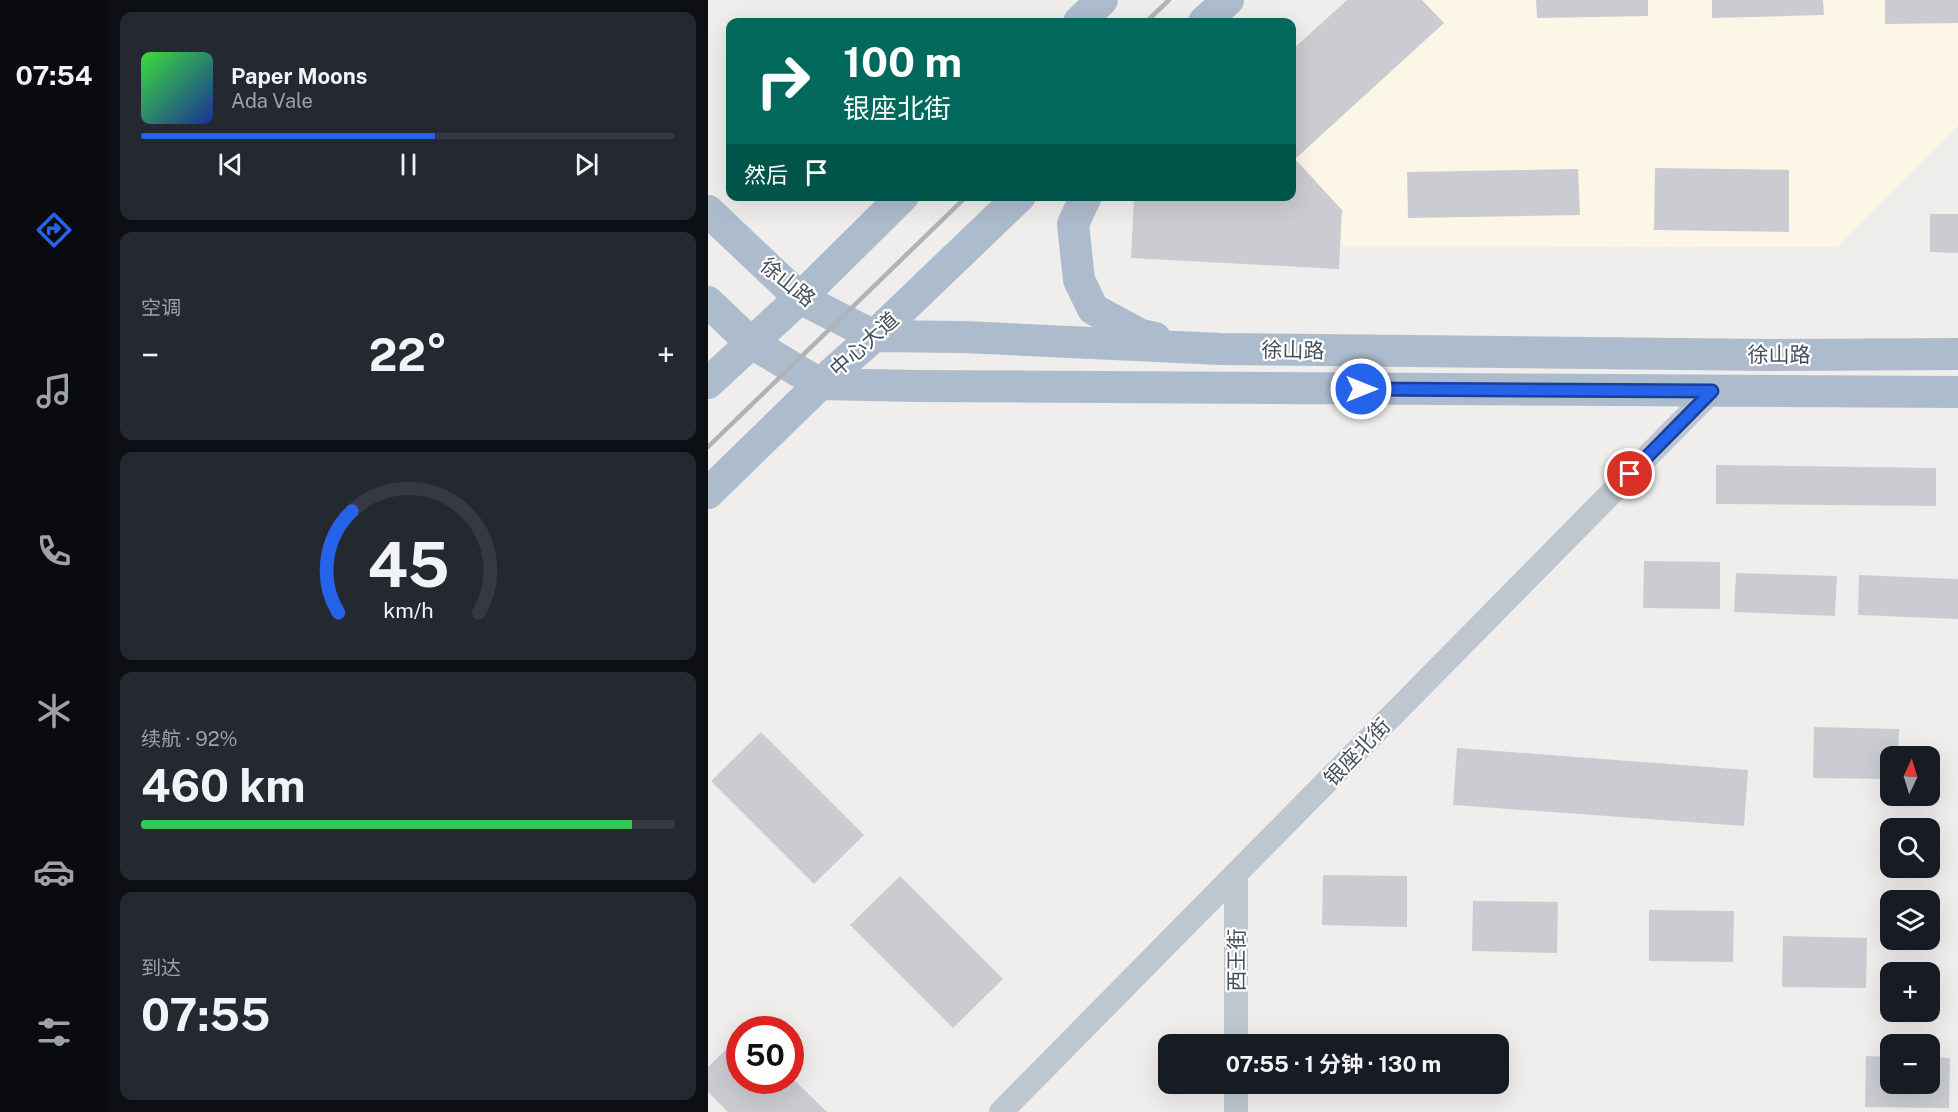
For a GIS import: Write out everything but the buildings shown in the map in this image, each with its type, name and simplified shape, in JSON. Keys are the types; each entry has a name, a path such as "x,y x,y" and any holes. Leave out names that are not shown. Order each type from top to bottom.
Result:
{"main road":[{"path":"1083,18 1102,0"},
{"path":"1208,18 1228,0"},
{"path":"708,383 800,298 898,201"},
{"name":"中心大道","path":"708,493 1015,201"},
{"path":"1084,201 1073,224 1079,280 1093,309 1141,335 1221,349"},
{"name":"徐山路","path":"708,211 800,298 874,336 963,337 1221,349 1958,354"},
{"name":"徐山路","path":"708,302 750,342 820,384 1958,392"}],"street":[{"name":"银座北街","path":"1001,1112 1712,391"},
{"name":"西王街","path":"1236,876 1236,1034"},
{"path":"1236,1094 1236,1112"}],"shaded area":[{"path":"1423,0 1958,0 1958,126 1837,247 1156,246 1278,201 1296,201 1296,117"}],"railway":[{"path":"1150,18 1169,0"},
{"path":"708,447 962,201"}],"route":[{"path":"1361,389 1712,391 1630,474"}]}
